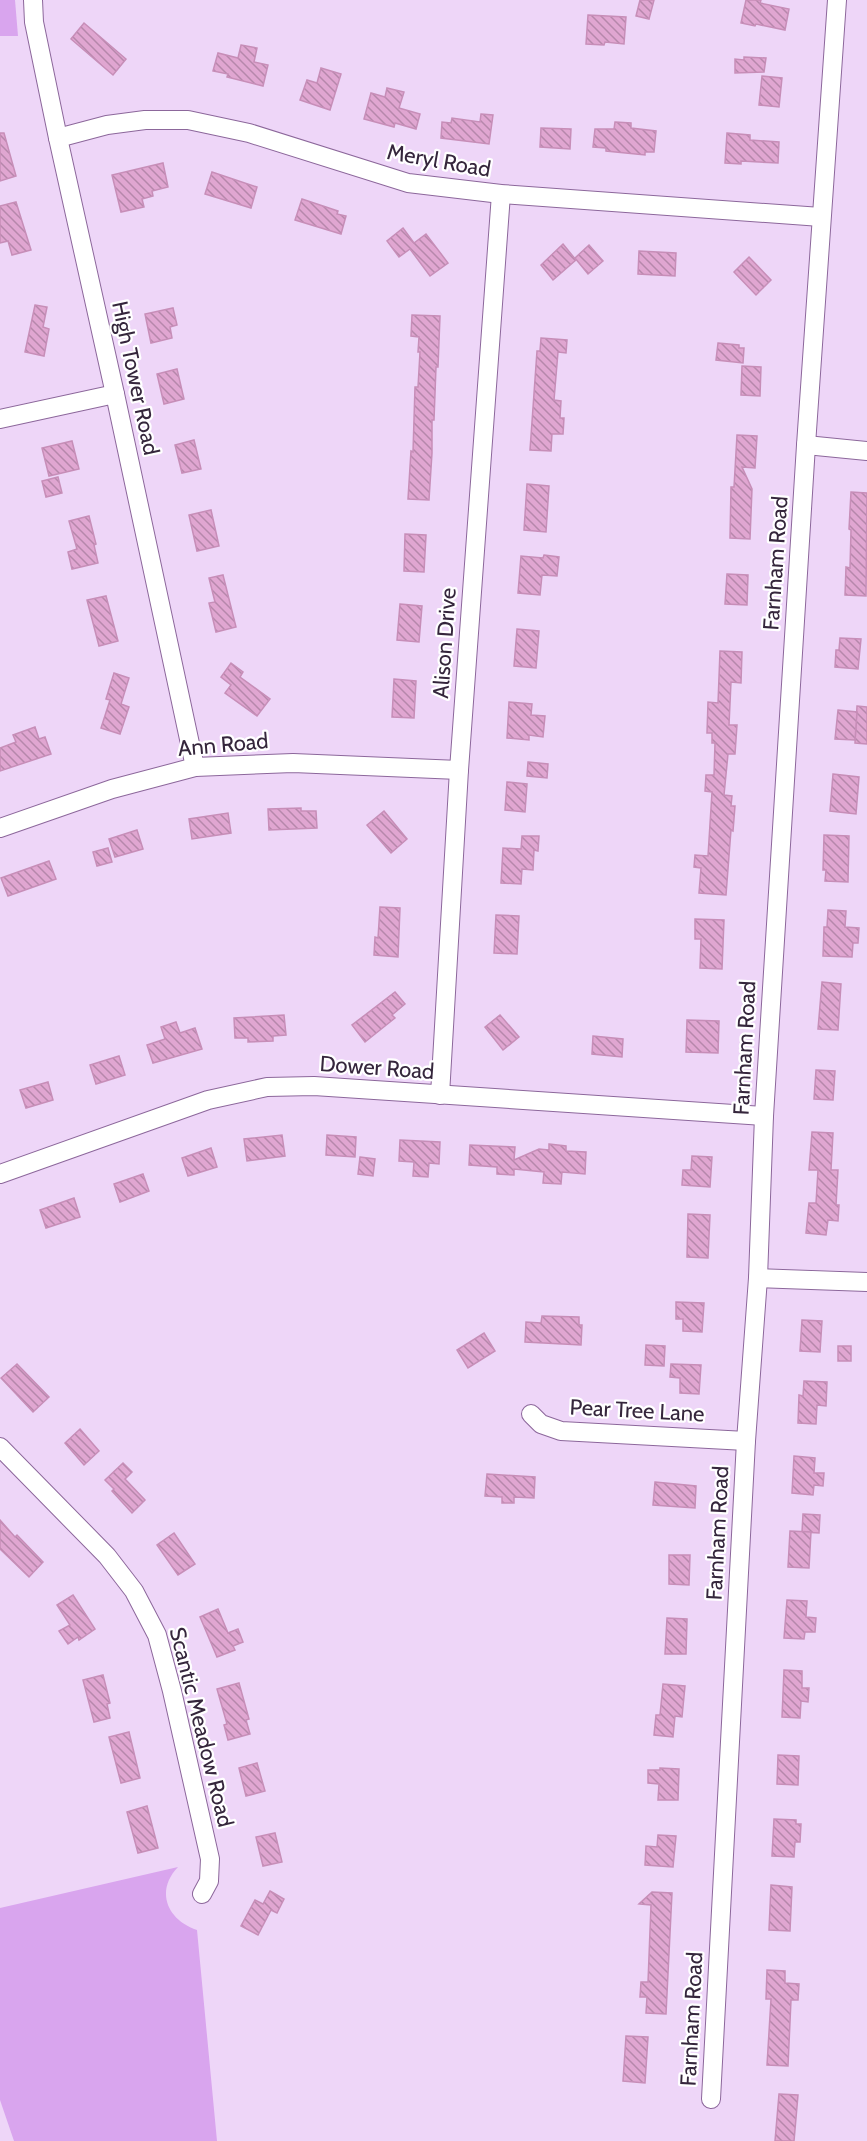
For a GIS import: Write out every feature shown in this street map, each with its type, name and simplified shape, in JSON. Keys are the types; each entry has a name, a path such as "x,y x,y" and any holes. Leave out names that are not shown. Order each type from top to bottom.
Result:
{"street":[{"name":"High Tower Road","path":"33,0 34,22 57,138 195,767"},
{"name":"Farnham Road","path":"711,2100 746,1441 758,1278 764,1116 806,445 837,0"},
{"name":"Meryl Road","path":"57,138 107,124 145,120 188,120 249,133 408,183 501,194 821,217"},
{"name":"Alison Drive","path":"440,1095 459,770 501,194"},
{"path":"0,419 115,394"},
{"path":"806,445 867,451"},
{"name":"Ann Road","path":"0,828 112,789 195,767 293,763 459,770"},
{"name":"Dower Road","path":"0,1174 208,1100 267,1087 314,1086 764,1116"},
{"path":"758,1278 867,1282"},
{"name":"Pear Tree Lane","path":"531,1414 541,1424 561,1431 746,1441"},
{"name":"Scantic Meadow Road","path":"0,1447 107,1556 134,1591 157,1635 210,1858 209,1881 202,1894"}],"shaded area":[{"path":"0,0 15,0 18,36 0,36"},
{"path":"178,1867 171,1876 166,1895 172,1912 178,1919 197,1930 217,2141 14,2141 0,2100 0,1908"}],"building":[{"path":"640,0 654,0 649,19 636,16"},
{"path":"746,0 761,0 760,3 789,9 785,30 741,23"},
{"path":"588,15 626,17 624,44 605,42 604,45 586,44"},
{"path":"84,23 126,59 113,75 71,39"},
{"path":"241,45 257,48 254,62 268,65 263,86 213,71 218,53 238,58"},
{"path":"744,57 766,58 764,72 735,73 735,59 744,60"},
{"path":"321,68 341,74 330,110 300,100 307,80 317,83"},
{"path":"762,76 782,78 779,107 759,105"},
{"path":"387,88 404,92 399,108 420,114 416,129 395,123 394,127 364,119 371,93 385,97"},
{"path":"481,114 493,115 489,144 441,138 442,122 451,123 452,118 480,122"},
{"path":"615,122 631,123 631,128 656,131 654,152 645,152 645,155 606,151 606,148 593,147 595,129 614,129"},
{"path":"541,128 571,129 570,149 540,147"},
{"path":"0,133 4,133 16,176 0,181"},
{"path":"727,133 750,135 750,140 779,142 778,163 741,161 741,164 725,163"},
{"path":"163,163 168,187 152,191 153,196 142,199 144,207 121,212 112,175"},
{"path":"212,172 257,187 251,208 205,194"},
{"path":"302,199 346,216 341,234 295,220"},
{"path":"16,202 31,250 12,255 8,241 0,243 0,206"},
{"path":"403,228 414,243 426,234 448,263 430,276 410,249 399,257 387,241"},
{"path":"563,244 576,260 553,280 541,265"},
{"path":"589,245 603,261 588,274 575,258"},
{"path":"639,251 676,253 675,276 638,274"},
{"path":"749,257 771,280 756,295 734,272"},
{"path":"35,305 47,307 43,327 49,329 44,356 25,352"},
{"path":"173,308 177,325 170,327 172,338 151,343 145,314"},
{"path":"412,315 440,316 429,500 408,499 411,451 413,452 415,387 418,387 420,352 418,352 419,337 411,336"},
{"path":"541,338 567,340 566,353 558,352 554,400 561,401 560,418 564,418 563,434 552,434 551,451 530,450 537,351 540,351"},
{"path":"718,343 739,345 739,348 744,348 743,363 716,360"},
{"path":"742,366 761,367 760,396 741,395"},
{"path":"177,369 184,399 164,404 157,374"},
{"path":"737,435 757,436 755,468 742,467 752,489 750,539 730,538 731,487 734,487"},
{"path":"194,440 201,469 182,473 175,445"},
{"path":"72,441 79,469 49,476 42,448"},
{"path":"58,477 62,493 46,497 42,481"},
{"path":"527,484 549,486 546,532 524,530"},
{"path":"851,492 867,493 866,596 845,595 846,567 850,568"},
{"path":"211,510 219,546 197,551 189,515"},
{"path":"89,516 98,563 72,569 68,552 77,549 69,521"},
{"path":"405,534 426,535 424,572 404,571"},
{"path":"544,555 559,557 557,576 542,575 540,595 518,593 521,556 543,558"},
{"path":"727,574 748,575 747,605 725,604"},
{"path":"223,575 236,627 216,632 209,603 215,602 209,578"},
{"path":"106,596 118,641 99,646 87,600"},
{"path":"400,604 422,606 419,642 397,640"},
{"path":"517,629 539,631 536,668 514,666"},
{"path":"840,638 861,639 858,669 835,667 836,650 839,650"},
{"path":"720,651 742,652 741,683 731,682 729,725 737,725 735,754 728,754 724,795 732,796 731,806 735,806 726,895 699,893 701,868 694,867 695,855 708,856 712,792 705,791 706,775 714,775 715,743 712,743 712,733 707,733 708,702 718,703"},
{"path":"231,663 243,672 240,677 270,699 257,716 225,693 231,685 221,677"},
{"path":"114,673 129,678 121,704 129,707 120,734 101,728 110,700 106,699"},
{"path":"394,679 416,681 414,718 392,717"},
{"path":"509,702 532,704 531,715 545,716 543,737 529,735 529,740 507,738"},
{"path":"857,706 867,707 867,744 855,743"},
{"path":"838,710 857,712 855,740 835,739"},
{"path":"35,727 39,739 45,737 51,754 0,771 0,748 16,742 13,735"},
{"path":"528,762 548,764 547,778 527,776"},
{"path":"833,774 859,777 856,814 830,811"},
{"path":"507,782 527,784 525,812 505,810"},
{"path":"301,808 301,811 316,811 317,828 269,830 268,809"},
{"path":"384,811 407,839 391,853 367,825"},
{"path":"228,813 231,833 192,839 189,819"},
{"path":"137,830 143,849 115,857 109,839"},
{"path":"824,835 849,836 848,882 825,881"},
{"path":"522,836 539,836 538,851 534,850 533,870 522,869 521,884 501,883 503,848 521,849"},
{"path":"108,848 112,862 97,866 93,852"},
{"path":"49,861 56,879 8,896 1,878"},
{"path":"380,907 400,908 398,957 374,955 375,937 378,938"},
{"path":"828,910 846,911 845,927 859,928 858,943 853,943 852,957 823,956 824,927 827,927"},
{"path":"496,915 519,916 517,954 494,953"},
{"path":"695,919 724,920 722,969 700,968 701,939 695,939"},
{"path":"822,982 841,984 838,1030 818,1029"},
{"path":"395,992 405,1004 392,1015 395,1018 365,1042 352,1025"},
{"path":"284,1015 286,1035 273,1036 273,1041 248,1042 248,1038 235,1038 234,1018"},
{"path":"500,1015 519,1037 503,1050 485,1027"},
{"path":"687,1020 719,1021 718,1053 686,1052"},
{"path":"176,1022 180,1033 195,1028 202,1049 153,1063 147,1045 165,1039 161,1027"},
{"path":"593,1036 623,1039 622,1057 592,1054"},
{"path":"119,1056 125,1075 96,1084 90,1065"},
{"path":"816,1070 835,1071 833,1100 814,1099"},
{"path":"48,1082 53,1100 26,1108 20,1090"},
{"path":"812,1132 833,1133 831,1170 838,1170 836,1205 839,1205 838,1221 828,1220 826,1235 806,1233 809,1203 816,1203 818,1170 809,1170"},
{"path":"282,1135 285,1156 247,1161 244,1139"},
{"path":"327,1135 356,1137 355,1157 326,1155"},
{"path":"400,1140 440,1142 439,1164 429,1163 428,1177 413,1176 414,1162 399,1161"},
{"path":"549,1144 566,1146 566,1151 586,1152 585,1174 562,1172 561,1184 543,1183 544,1172 514,1169 514,1175 497,1174 497,1167 469,1165 470,1145 515,1147 514,1160 539,1149 549,1150"},
{"path":"211,1148 217,1167 188,1176 182,1158"},
{"path":"692,1156 712,1157 710,1187 682,1185 683,1170 691,1170"},
{"path":"360,1157 375,1159 373,1176 358,1174"},
{"path":"143,1174 149,1191 120,1202 114,1184"},
{"path":"74,1198 80,1217 46,1228 40,1210"},
{"path":"688,1214 710,1215 708,1258 687,1257"},
{"path":"676,1302 704,1303 702,1332 683,1331 683,1319 676,1319"},
{"path":"542,1316 579,1317 579,1325 582,1325 581,1345 525,1342 526,1322 541,1323"},
{"path":"802,1320 822,1321 820,1352 800,1351"},
{"path":"484,1333 495,1351 468,1368 457,1350"},
{"path":"646,1345 665,1346 664,1366 645,1365"},
{"path":"838,1346 851,1346 851,1361 838,1361"},
{"path":"17,1364 49,1397 33,1412 1,1378"},
{"path":"671,1364 701,1365 699,1394 680,1393 680,1378 670,1377"},
{"path":"804,1381 827,1382 826,1406 817,1405 816,1424 798,1423 799,1395 803,1396"},
{"path":"80,1429 99,1451 84,1465 65,1443"},
{"path":"794,1456 815,1458 814,1473 824,1473 823,1486 814,1485 813,1495 792,1493"},
{"path":"123,1463 132,1472 125,1479 145,1500 132,1513 105,1480"},
{"path":"487,1474 535,1477 534,1498 514,1497 514,1503 502,1503 502,1497 485,1496"},
{"path":"655,1482 696,1486 695,1508 653,1505"},
{"path":"803,1514 820,1515 819,1533 802,1532"},
{"path":"0,1520 43,1562 29,1577 0,1549"},
{"path":"790,1531 811,1532 809,1568 788,1567"},
{"path":"174,1533 195,1564 178,1575 157,1545"},
{"path":"669,1555 690,1555 689,1585 669,1584"},
{"path":"73,1595 95,1629 79,1640 78,1637 68,1644 59,1631 70,1625 57,1605"},
{"path":"787,1600 807,1601 806,1617 816,1618 815,1632 805,1632 804,1639 784,1638"},
{"path":"218,1609 228,1633 238,1629 243,1642 233,1646 235,1650 217,1657 200,1617"},
{"path":"667,1618 687,1619 686,1654 665,1654"},
{"path":"784,1670 802,1671 802,1688 809,1688 808,1702 801,1701 800,1718 782,1717"},
{"path":"103,1675 110,1703 107,1704 110,1718 94,1722 83,1680"},
{"path":"239,1683 249,1719 246,1720 250,1734 228,1740 224,1725 227,1724 217,1689"},
{"path":"663,1684 685,1686 682,1717 675,1716 673,1737 654,1735 656,1715 660,1715"},
{"path":"129,1732 140,1778 121,1783 109,1737"},
{"path":"778,1755 799,1756 798,1785 777,1784"},
{"path":"257,1763 265,1791 246,1796 239,1768"},
{"path":"660,1768 679,1769 678,1800 658,1800 659,1784 648,1783 648,1770 660,1770"},
{"path":"147,1806 158,1848 138,1853 127,1812"},
{"path":"774,1819 796,1820 796,1824 801,1824 800,1842 795,1842 794,1857 772,1856"},
{"path":"275,1833 282,1862 263,1866 256,1837"},
{"path":"658,1835 676,1836 673,1867 645,1865 646,1846 657,1847"},
{"path":"771,1885 792,1887 790,1931 769,1930"},
{"path":"270,1891 284,1899 277,1913 271,1910 258,1935 241,1926 255,1900 263,1904"},
{"path":"652,1892 672,1893 666,2014 646,2013 647,1997 640,1997 641,1982 648,1982 651,1905 639,1904"},
{"path":"767,1970 785,1971 785,1983 799,1984 798,2000 791,2000 788,2066 767,2065 771,1999 766,1999"},
{"path":"626,2036 648,2037 645,2083 623,2081"},
{"path":"779,2094 798,2095 794,2141 775,2141"}]}
